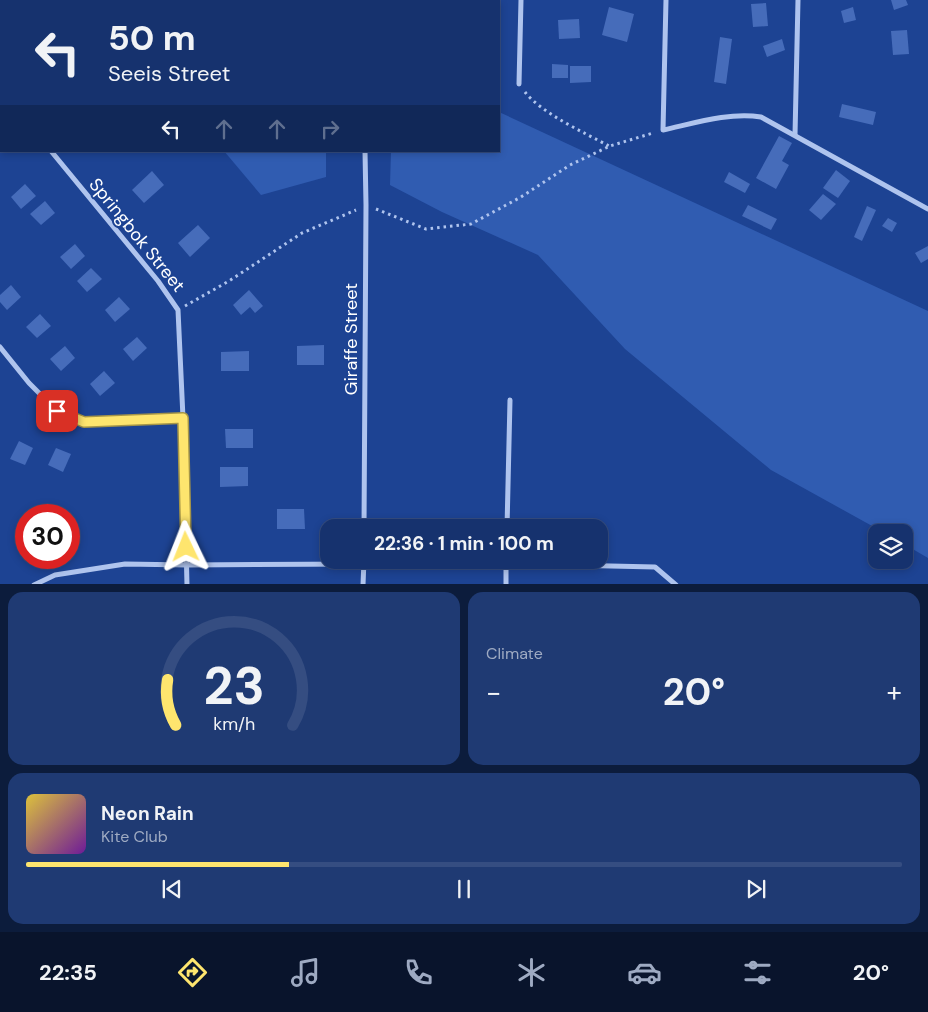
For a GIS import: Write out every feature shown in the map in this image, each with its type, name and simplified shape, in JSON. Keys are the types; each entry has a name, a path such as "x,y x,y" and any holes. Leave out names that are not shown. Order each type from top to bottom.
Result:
{"street":[{"path":"519,84 521,0"},
{"path":"666,0 663,130 731,116 761,117 928,209"},
{"path":"796,135 798,0"},
{"name":"Springbok Street","path":"52,152 158,280 178,310 187,584"},
{"name":"Giraffe Street","path":"364,519 365,152"},
{"path":"0,348 57,411 84,422 183,418"},
{"path":"507,519 510,400"},
{"path":"34,584 55,575 125,564 187,566 320,563"},
{"path":"608,565 655,567 676,584"},
{"path":"363,584 364,569"},
{"path":"506,569 506,584"}],"path":[{"path":"519,84 529,97 554,115 610,146"},
{"path":"178,310 229,281 302,234 366,206 426,229 471,224 520,197 570,165 610,146 663,130"}],"shaded area":[{"path":"500,112 928,311 928,558 913,549 913,524 869,524 771,470 625,349 538,255 442,212 390,185 391,152 500,152"},
{"path":"225,152 326,152 326,177 261,195"}],"building":[{"path":"891,0 906,0 908,5 894,10"},
{"path":"766,3 768,26 753,27 751,4"},
{"path":"609,7 634,14 627,42 602,35"},
{"path":"853,7 856,20 844,23 841,11"},
{"path":"579,19 580,38 559,39 558,20"},
{"path":"907,30 909,54 893,55 891,31"},
{"path":"720,37 732,39 726,84 714,82"},
{"path":"782,39 785,50 767,57 763,46"},
{"path":"552,64 568,65 568,78 552,78"},
{"path":"570,66 591,66 591,82 570,83"},
{"path":"842,104 876,112 873,125 839,117"},
{"path":"779,136 792,143 782,161 789,165 776,189 756,178"},
{"path":"836,170 850,181 838,198 823,188"},
{"path":"152,171 164,185 144,203 132,190"},
{"path":"729,172 750,184 745,193 724,182"},
{"path":"25,184 36,196 21,209 11,197"},
{"path":"823,194 836,204 821,220 809,210"},
{"path":"45,201 55,213 41,225 30,214"},
{"path":"748,205 777,219 771,230 742,216"},
{"path":"867,206 876,210 862,241 854,237"},
{"path":"888,218 897,223 892,232 882,226"},
{"path":"198,225 210,238 190,257 178,243"},
{"path":"75,244 85,256 71,269 60,257"},
{"path":"928,246 928,259 921,263 915,253"},
{"path":"91,268 102,279 87,292 77,281"},
{"path":"11,285 21,297 7,310 0,302 0,295"},
{"path":"249,290 263,306 255,313 250,307 241,315 233,305"},
{"path":"119,297 130,309 115,322 105,310"},
{"path":"40,314 51,326 37,338 26,327"},
{"path":"137,337 147,348 133,361 123,349"},
{"path":"324,345 324,365 297,365 297,346"},
{"path":"65,346 75,358 61,371 50,359"},
{"path":"249,351 249,371 221,371 221,352"},
{"path":"104,371 115,383 100,396 90,384"},
{"path":"225,429 253,429 253,448 226,448"},
{"path":"19,441 33,448 25,465 10,459"},
{"path":"56,448 71,454 63,472 48,465"},
{"path":"220,467 248,467 248,486 220,487"},
{"path":"277,509 304,509 305,529 277,529"}],"route":[{"path":"57,411 84,422 183,418 186,547"}]}
